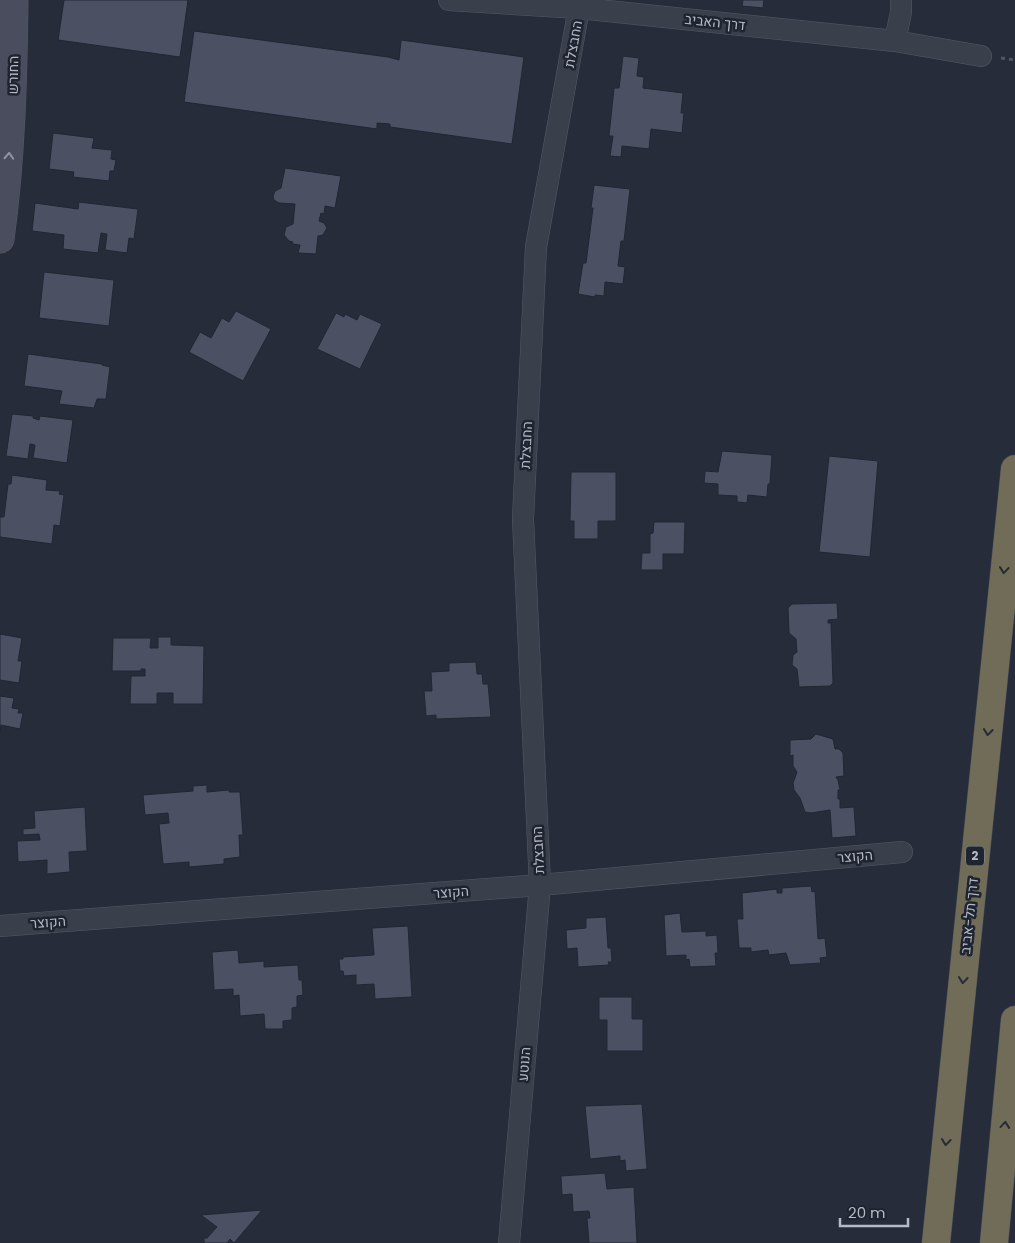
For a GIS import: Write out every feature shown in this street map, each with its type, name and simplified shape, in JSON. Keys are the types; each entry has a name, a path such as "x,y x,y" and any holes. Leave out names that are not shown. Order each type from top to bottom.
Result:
{"highway":[{"name":"דרך תל-אביב","path":"936,1243 1015,469"},
{"path":"994,1243 1015,1020"},
{"path":"1001,1243 1015,1162"}],"street":[{"name":"החורש","path":"0,239 8,186 13,92 14,0"},
{"name":"דרך האביב","path":"449,0 579,8 895,41 980,56"},
{"path":"895,41 901,12 901,0"},
{"name":"החבצלת","path":"540,885 523,519 536,247 579,8"},
{"name":"הקוצר","path":"0,926 540,885 902,852"},
{"name":"הנוטע","path":"509,1243 540,885"}],"building":[{"path":"64,0 188,0 180,57 58,40"},
{"path":"743,0 764,0 763,8 742,6"},
{"path":"194,31 399,60 401,40 524,57 512,144 390,127 390,124 377,123 377,129 184,102"},
{"path":"623,56 639,58 637,76 644,77 643,88 683,93 681,113 684,113 682,133 651,129 649,149 622,146 621,157 610,156 613,136 609,136 614,88 619,88"},
{"path":"53,133 94,138 92,148 112,150 111,159 116,160 114,171 110,171 109,181 73,177 74,172 49,169"},
{"path":"285,168 341,176 335,208 325,206 324,214 321,213 319,221 324,223 327,228 323,235 318,236 316,254 298,253 300,245 292,244 293,242 289,241 284,235 286,227 293,224 295,204 279,203 274,200 273,196 275,191 281,188"},
{"path":"594,185 630,189 624,241 621,241 618,266 625,267 623,284 605,282 604,296 595,295 595,297 578,294 583,263 586,263"},
{"path":"79,202 138,209 134,239 129,238 127,253 105,250 107,234 101,233 98,253 63,249 64,235 32,231 35,203 78,209"},
{"path":"44,272 114,280 109,326 39,318"},
{"path":"236,311 271,329 243,381 189,352 200,332 211,338 222,318 229,322"},
{"path":"336,313 344,317 345,314 357,320 360,314 382,324 360,369 317,349"},
{"path":"28,354 102,364 110,367 106,399 97,399 94,408 59,404 62,391 24,386"},
{"path":"12,414 33,416 33,418 39,420 40,416 73,420 67,463 33,458 35,445 30,444 28,459 6,456"},
{"path":"722,451 772,455 767,497 748,495 747,503 737,502 737,496 718,495 718,484 704,483 705,471 718,472"},
{"path":"829,456 878,461 870,557 819,552"},
{"path":"571,472 616,472 616,521 598,521 598,539 574,539 574,521 570,521"},
{"path":"12,475 47,480 46,490 60,491 59,494 64,495 60,526 54,525 52,544 0,537 0,517 4,517 8,484 11,484"},
{"path":"654,522 685,522 684,554 663,554 663,570 641,570 642,553 650,553 650,534 653,533"},
{"path":"837,603 838,619 828,620 828,623 831,623 833,683 830,686 799,687 797,669 792,665 793,655 797,652 796,639 789,633 788,608 792,604"},
{"path":"0,634 22,638 18,661 22,661 19,683 0,680"},
{"path":"158,637 171,637 171,645 204,646 203,704 173,704 173,693 157,693 157,704 130,704 131,676 145,676 145,669 141,669 141,671 112,671 113,638 151,638 150,648 158,648"},
{"path":"476,662 477,674 482,674 483,684 488,684 491,717 436,719 436,715 426,716 424,691 432,691 431,672 449,671 449,663"},
{"path":"0,696 14,698 12,708 19,709 18,713 23,713 20,729 1,725 0,731"},
{"path":"816,734 833,739 835,749 839,749 843,753 844,776 836,777 840,790 838,790 838,799 840,799 840,808 854,807 856,836 832,838 830,810 805,812 800,798 794,790 793,783 797,772 793,766 793,755 790,756 790,740 811,739"},
{"path":"207,785 207,792 229,790 229,792 240,792 243,835 239,835 240,857 224,859 224,864 189,867 189,862 163,864 159,824 169,823 168,813 145,815 143,795 193,791 193,786"},
{"path":"85,807 87,851 69,852 70,872 47,874 47,860 18,862 17,841 40,840 39,834 23,835 23,829 35,828 34,811"},
{"path":"811,886 812,892 815,891 818,939 825,938 827,957 820,958 821,963 790,965 786,953 769,955 768,950 751,952 751,948 739,948 737,919 743,919 742,893 777,889 777,893 782,893 782,888"},
{"path":"680,913 682,932 706,931 706,936 717,935 718,953 715,953 716,966 690,967 689,959 686,960 686,955 666,956 664,915"},
{"path":"606,917 608,948 611,948 612,962 608,962 609,965 578,967 577,948 567,949 566,930 586,928 586,918"},
{"path":"408,926 412,997 375,999 374,984 356,985 356,975 344,976 343,971 340,971 339,959 343,959 343,957 374,955 372,928"},
{"path":"238,950 239,963 264,961 264,967 298,965 303,995 297,996 297,1007 292,1008 292,1020 283,1021 283,1029 265,1029 264,1014 240,1016 239,995 233,996 233,989 214,990 212,952"},
{"path":"599,997 632,997 632,1019 643,1019 643,1051 607,1051 607,1020 599,1020"},
{"path":"642,1104 647,1169 626,1171 625,1160 620,1161 620,1156 590,1159 585,1106"},
{"path":"605,1173 607,1189 634,1187 637,1243 589,1243 587,1218 590,1218 589,1211 573,1212 572,1194 562,1195 561,1176"},
{"path":"262,1210 234,1243 230,1239 227,1243 204,1243 204,1238 207,1238 217,1227 201,1215"}]}
